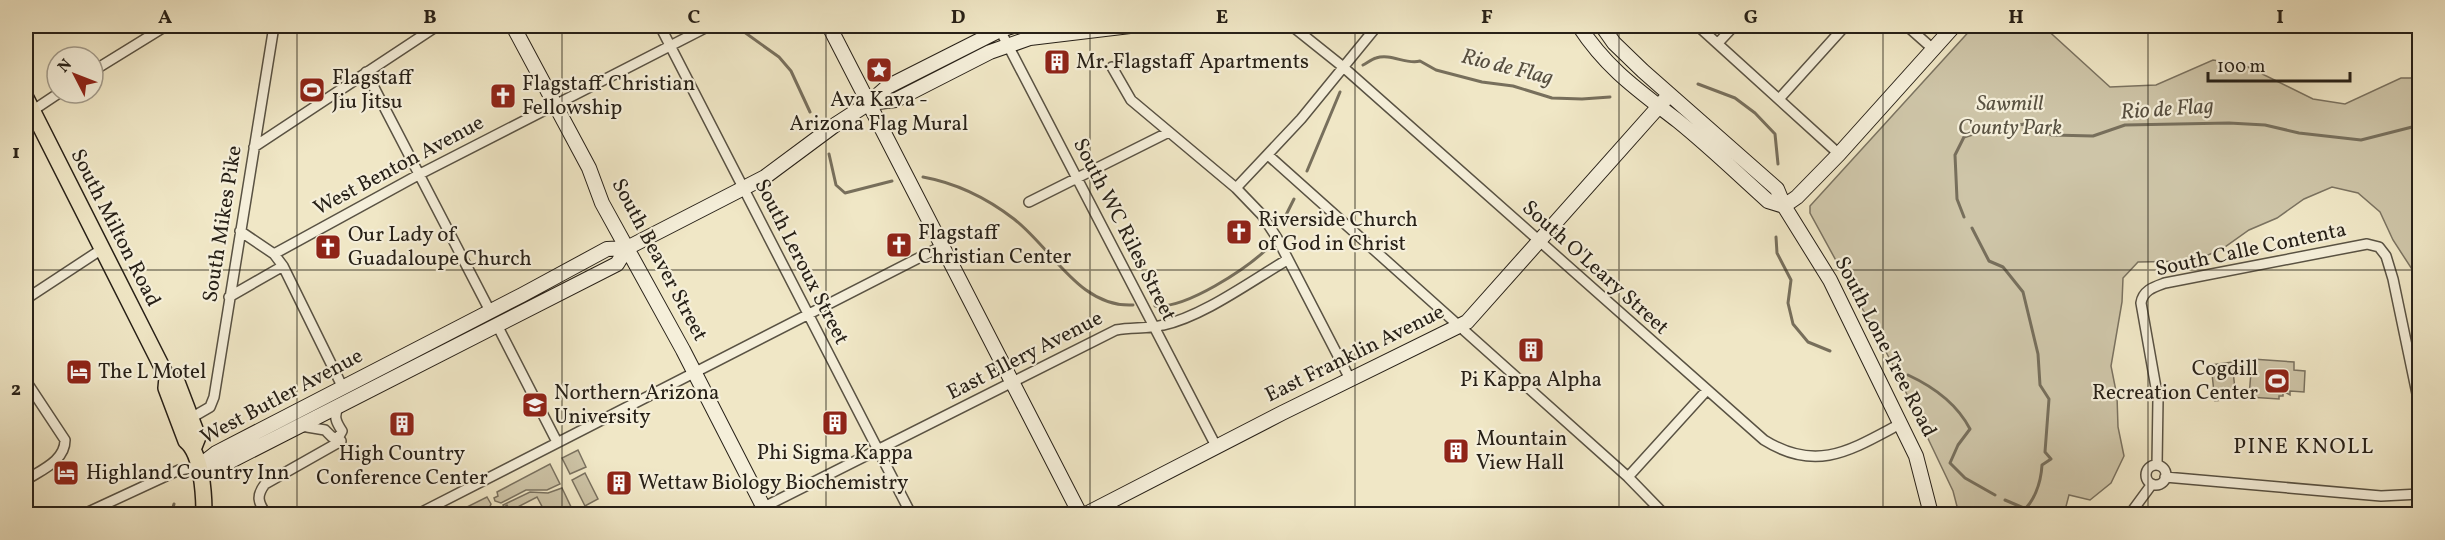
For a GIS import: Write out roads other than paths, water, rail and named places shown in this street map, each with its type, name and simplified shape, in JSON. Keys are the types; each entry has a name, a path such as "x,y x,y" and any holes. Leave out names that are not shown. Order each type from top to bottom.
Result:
{"main road":[{"name":"South Beaver Street","path":"513,26 593,176 602,203 695,373 762,511"},
{"path":"829,26 1080,514"},
{"path":"869,103 896,100 1008,45 1050,34 1130,26"},
{"path":"1579,26 1590,43 1623,80 1768,201 1784,206 1797,197 1839,154 1954,26"},
{"name":"South Lone Tree Road","path":"1602,26 1614,43 1777,189 1784,206 1830,280 1916,456 1931,514"},
{"name":"West Butler Avenue","path":"198,467 216,453 607,249 627,248 743,189 794,157 835,125 869,103 887,87 1006,28"},
{"name":"East Franklin Avenue","path":"1086,514 1350,379 1460,327 1539,242 1669,94"},
{"name":"South Milton Road","path":"28,108 167,377 166,388 186,441 194,447"},
{"name":"West Butler Avenue","path":"198,467 219,466 617,264 627,248"},
{"path":"497,325 501,312 519,301 522,295"},
{"name":"South Milton Road","path":"167,377 177,382 198,437 194,447 204,494 204,514"}],"street":[{"path":"105,64 166,26"},
{"name":"South Mikes Pike","path":"191,418 210,407 214,397 274,26"},
{"path":"254,147 437,26"},
{"name":"South Leroux Street","path":"660,26 911,514"},
{"name":"West Benton Avenue","path":"274,254 420,174 669,44 709,26"},
{"name":"South O'Leary Street","path":"1292,26 1342,66 1764,440 1780,450 1798,456 1819,458 1849,450 1900,424"},
{"path":"1236,188 1301,119 1377,26"},
{"path":"1698,26 1839,154"},
{"path":"1718,43 1734,26"},
{"path":"1779,99 1845,26"},
{"path":"1907,26 1933,49"},
{"name":"South WC Riles Street","path":"1006,28 1008,45 1216,446"},
{"path":"1112,67 1131,100 1236,188 1262,215 1277,238 1350,379"},
{"path":"366,72 490,311"},
{"path":"28,108 45,100"},
{"path":"1029,202 1169,132"},
{"path":"1268,155 1628,477 1664,514"},
{"path":"240,231 274,254 283,266 343,388"},
{"name":"South Calle Contenta","path":"2157,465 2158,399 2141,308 2144,295 2149,290 2165,283 2367,244 2379,247 2386,256 2393,279 2420,408"},
{"path":"418,514 942,246"},
{"path":"26,299 102,249"},
{"name":"East Ellery Avenue","path":"762,511 1116,330 1178,321 1195,314 1287,260"},
{"path":"230,297 283,266"},
{"path":"497,325 557,442"},
{"path":"26,381 65,440 62,454 57,460 26,480"},
{"path":"1628,477 1707,390"},
{"path":"338,438 342,431 336,421 335,412 340,404"},
{"path":"266,514 258,502 258,492 265,484 342,441 332,437 325,430 298,426"},
{"path":"2130,514 2152,484 2161,483 2165,477 2163,469 2157,465 2147,470 2147,478 2152,484"},
{"path":"84,514 179,470 198,467"},
{"path":"2165,477 2381,496 2420,494"}],"waterway":[{"name":"Rio de Flag","path":"740,29 779,57 791,71 810,112"},
{"name":"Rio de Flag","path":"1363,65 1382,57 1409,62 1420,61 1436,70 1482,82 1513,86 1552,98 1610,97"},
{"name":"Rio de Flag","path":"1698,84 1735,98 1755,113 1775,134 1778,164"},
{"name":"Rio de Flag","path":"1307,171 1340,92"},
{"name":"Rio de Flag","path":"1964,217 1957,199 1955,155 1964,137 1988,129 2026,124 2052,135 2093,136 2125,125 2229,123 2265,125 2299,133 2361,140 2420,125"},
{"name":"Rio de Flag","path":"829,154 836,185 845,193 892,181"},
{"name":"Rio de Flag","path":"923,177 959,188 993,205 1028,231 1082,287 1097,297 1114,303 1133,305"},
{"name":"Rio de Flag","path":"1283,221 1294,199"},
{"name":"Rio de Flag","path":"1972,228 1989,261 2003,267 2023,292 2038,354 2040,385 2049,399 2045,452 2051,459 2042,465 2036,492 2029,505 2019,514"},
{"name":"Rio de Flag","path":"1776,237 1777,253 1791,280 1788,303 1793,324 1808,342 1830,351"},
{"name":"Rio de Flag","path":"1155,306 1168,305 1199,295 1231,276 1268,248"},
{"name":"Rio de Flag","path":"1908,375 1944,397 1965,420 1970,429 1958,445 1950,463 1965,478 1995,495"},
{"name":"Rio de Flag","path":"2005,500 2026,509"},
{"path":"171,514 174,504"}],"place":[{"name":"Mr. Flagstaff Apartments","path":"1057,62"},
{"name":"Ava Kava - Arizona Flag Mural","path":"879,70"},
{"name":"Flagstaff Jiu Jitsu","path":"312,90"},
{"name":"Flagstaff Christian Fellowship","path":"503,96"},
{"name":"Riverside Church of God in Christ","path":"1239,232"},
{"name":"Flagstaff Christian Center","path":"899,245"},
{"name":"Our Lady of Guadaloupe Church","path":"328,247"},
{"name":"Pi Kappa Alpha","path":"1531,350"},
{"name":"The L Motel","path":"79,372"},
{"name":"Cogdill Recreation Center","path":"2277,381"},
{"name":"Northern Arizona University","path":"535,405"},
{"name":"Phi Sigma Kappa","path":"835,423"},
{"name":"High Country Conference Center","path":"402,424"},
{"name":"Mountain View Hall","path":"1456,451"},
{"name":"Highland Country Inn","path":"66,473"},
{"name":"Wettaw Biology Biochemistry","path":"619,483"}],"district":[{"name":"PINE KNOLL","path":"2304,447"}],"park label":[{"name":"Sawmill County Park","path":"2010,116"}]}
